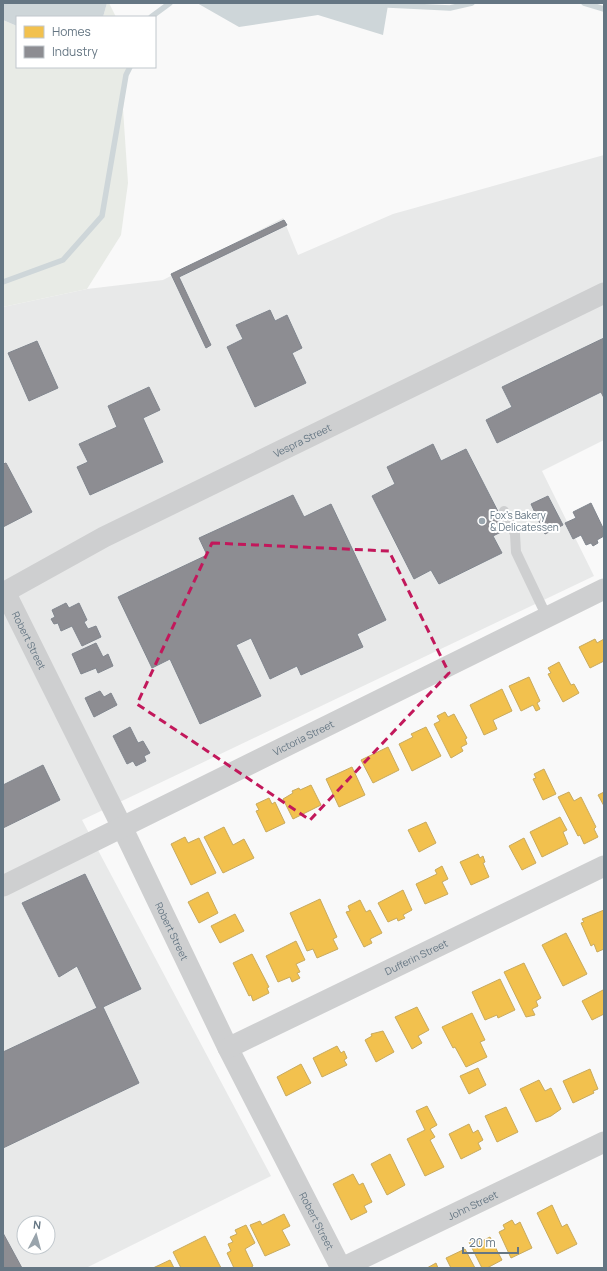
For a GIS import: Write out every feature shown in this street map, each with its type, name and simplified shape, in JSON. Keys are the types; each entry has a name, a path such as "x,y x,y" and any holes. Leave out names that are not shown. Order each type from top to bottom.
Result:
{"street":[{"name":"Vespra Street","path":"4,593 104,538 604,293"},
{"name":"Victoria Street","path":"3,886 604,589"},
{"name":"Robert Street","path":"4,593 122,827 228,1048 342,1268"},
{"name":"Dufferin Street","path":"228,1048 604,866"},
{"name":"John Street","path":"342,1268 604,1142"}],"lane":[{"path":"504,511 515,534 516,552 548,617"}],"highlighted area":[{"path":"212,543 389,551 449,673 310,820 137,704"}],"shaded area":[{"path":"3,3 107,3 103,16 16,16 16,26 3,20"},
{"path":"107,3 109,3 116,16 103,16"},
{"path":"197,3 387,3 388,5 383,35 318,15 239,27"},
{"path":"3,20 16,26 16,68 127,68 123,109 128,183 121,235 87,289 3,307"},
{"path":"604,155 604,440 542,471 594,576 82,820 271,1176 86,1268 3,1268 3,307 87,289 163,280 283,218 298,255 393,214"}],"building: Homes":[{"path":"595,639 597,643 604,639 604,661 590,668 579,647"},
{"path":"559,662 571,685 574,684 579,693 563,702 548,674 551,673 548,668"},
{"path":"529,677 540,701 537,703 540,709 536,711 533,705 521,711 509,686"},
{"path":"502,689 512,711 493,720 497,729 484,735 470,705"},
{"path":"445,712 448,717 454,714 467,738 465,739 467,744 461,747 463,751 451,758 434,724 440,721 437,716"},
{"path":"426,727 441,756 412,771 399,744 413,737 411,734"},
{"path":"388,747 399,770 373,783 361,760"},
{"path":"352,767 365,795 339,807 326,779"},
{"path":"544,769 556,794 543,800 533,779 536,778 534,774"},
{"path":"311,785 321,805 293,819 283,799 293,793 292,791 299,788 300,790"},
{"path":"569,792 574,801 581,797 596,827 594,829 598,837 584,844 580,835 578,836 558,797"},
{"path":"604,792 604,806 598,795"},
{"path":"269,798 272,804 275,802 285,823 266,832 256,811 259,810 256,804"},
{"path":"560,817 567,830 563,832 568,844 542,857 530,832"},
{"path":"426,822 436,843 419,852 408,830"},
{"path":"224,827 233,845 244,839 254,858 223,873 204,837"},
{"path":"185,837 188,843 199,838 216,873 191,885 171,844"},
{"path":"524,838 536,863 522,870 509,846"},
{"path":"478,854 480,858 483,856 485,862 483,863 489,877 471,885 460,862"},
{"path":"442,866 448,879 442,882 448,894 425,904 416,884 437,874 435,870"},
{"path":"403,890 412,910 403,915 405,918 398,921 397,918 388,922 378,903"},
{"path":"208,892 218,913 199,923 188,902"},
{"path":"320,899 337,937 333,939 338,949 317,958 313,949 307,951 290,913"},
{"path":"360,900 366,912 370,910 382,933 370,939 372,943 364,947 346,912 350,911 348,906"},
{"path":"604,910 604,949 597,952 594,944 591,946 581,923 584,922 582,919"},
{"path":"235,914 244,931 220,943 211,926"},
{"path":"566,933 587,974 563,986 542,945"},
{"path":"296,941 305,960 296,964 300,972 297,973 300,978 292,982 290,977 278,982 266,956"},
{"path":"252,954 269,987 267,988 269,993 253,1001 251,995 249,996 233,963"},
{"path":"524,963 541,998 536,1001 538,1006 532,1009 535,1015 526,1017 504,972"},
{"path":"500,979 515,1010 498,1018 497,1015 485,1020 472,992"},
{"path":"603,990 604,1014 592,1020 582,1001"},
{"path":"417,1007 429,1030 418,1036 422,1043 412,1049 395,1017"},
{"path":"472,1013 485,1040 480,1042 487,1057 466,1067 455,1047 453,1048 442,1027"},
{"path":"383,1031 394,1052 376,1062 365,1040 372,1036 371,1034"},
{"path":"337,1046 341,1053 344,1051 347,1058 344,1060 347,1065 322,1077 313,1058"},
{"path":"301,1064 311,1083 286,1096 277,1077"},
{"path":"478,1068 486,1085 469,1094 460,1076"},
{"path":"590,1069 598,1089 593,1091 594,1093 573,1103 563,1081"},
{"path":"539,1080 545,1091 551,1088 561,1109 551,1116 536,1122 520,1089"},
{"path":"427,1106 437,1125 430,1129 435,1137 430,1140 444,1167 425,1176 407,1139 425,1130 416,1111"},
{"path":"506,1107 518,1132 497,1142 485,1116"},
{"path":"469,1124 473,1133 478,1130 483,1140 478,1143 481,1149 461,1159 449,1134"},
{"path":"390,1154 405,1185 387,1195 371,1164"},
{"path":"353,1174 359,1185 363,1183 372,1202 364,1206 367,1212 351,1220 333,1184"},
{"path":"552,1205 562,1227 567,1224 577,1244 557,1254 537,1213"},
{"path":"284,1214 290,1226 282,1230 290,1245 265,1256 250,1225 260,1221 262,1225"},
{"path":"512,1220 515,1225 520,1222 532,1248 511,1258 499,1232 505,1229 503,1225"},
{"path":"246,1225 255,1243 245,1249 253,1266 250,1268 234,1268 227,1253 231,1251 228,1244 233,1242 230,1237 237,1234 235,1230"},
{"path":"205,1236 221,1268 181,1268 173,1252"},
{"path":"480,1237 482,1241 490,1237 502,1260 487,1268 482,1268 469,1242"},
{"path":"465,1249 475,1268 451,1268 446,1258"},
{"path":"170,1260 174,1268 153,1268"},
{"path":"436,1263 438,1268 427,1268"}],"building: Industry":[{"path":"284,220 287,225 179,277 211,345 206,348 171,274"},
{"path":"270,310 275,321 287,315 302,348 292,353 306,383 255,407 227,347 243,339 236,325"},
{"path":"604,338 604,398 601,392 497,443 486,420 512,407 502,387"},
{"path":"37,341 58,388 29,401 8,353"},
{"path":"149,387 160,410 143,418 163,462 90,495 77,467 88,462 79,444 117,427 108,406"},
{"path":"433,444 441,461 466,449 507,529 493,536 502,553 439,584 431,570 414,579 372,496 395,484 387,467"},
{"path":"6,463 32,512 3,527 3,464"},
{"path":"293,495 304,517 331,504 386,620 357,634 363,647 301,675 297,666 270,679 251,638 236,645 261,696 200,724 170,659 152,668 118,597 207,555 199,538"},
{"path":"548,496 563,525 545,534 531,504"},
{"path":"591,503 604,530 604,536 597,540 598,543 593,546 591,543 586,545 581,535 573,539 565,523 576,518 573,512"},
{"path":"66,603 69,608 79,603 87,620 84,622 88,629 96,626 101,637 82,646 72,626 61,631 58,623 54,624 51,619 55,617 52,610"},
{"path":"96,643 103,657 108,654 113,666 98,673 96,668 81,674 72,654"},
{"path":"100,691 104,697 111,693 117,705 94,717 85,698"},
{"path":"130,727 138,743 143,741 150,753 144,756 146,761 136,766 133,761 127,764 113,736"},
{"path":"43,765 60,800 3,828 3,785"},
{"path":"85,874 141,989 103,1007 139,1083 3,1148 3,1052 97,1008 77,966 59,977 22,903"},
{"path":"3,1233 22,1268 3,1268"}],"waterway":[{"path":"152,16 170,3"},
{"path":"388,5 450,8 472,3"},
{"path":"584,3 604,9"},
{"path":"3,282 63,260 102,216 126,75 130,68"}],"place":[{"name":"Fox's Bakery & Delicatessen","path":"482,521"}]}
